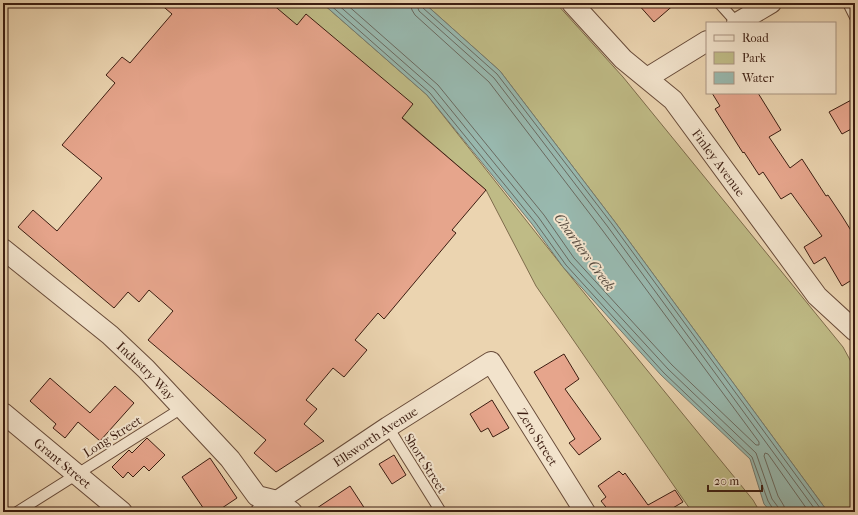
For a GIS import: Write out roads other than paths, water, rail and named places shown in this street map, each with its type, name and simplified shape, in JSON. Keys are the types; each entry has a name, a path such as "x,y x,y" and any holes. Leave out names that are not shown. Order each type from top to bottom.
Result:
{"street":[{"name":"Finley Avenue","path":"572,3 623,59 673,100 817,296 855,331"},
{"path":"739,22 771,3"},
{"path":"648,78 706,43"},
{"name":"Industry Way","path":"3,249 110,335 146,369 230,459 257,496 277,508"},
{"name":"Ellsworth Avenue","path":"277,508 388,427 491,362"},
{"name":"Zero Street","path":"491,362 586,512"},
{"name":"Grant Street","path":"3,413 122,512"}],"lane":[{"path":"719,3 736,22"},
{"path":"848,3 855,17"},
{"name":"Long Street","path":"17,512 182,408"},
{"name":"Short Street","path":"388,427 441,512"}],"water":[{"name":"Chartiers Creek","path":"322,3 424,3 500,71 615,222 828,512 771,512 764,504 750,459 661,375 563,267 532,224 427,95"}]}
